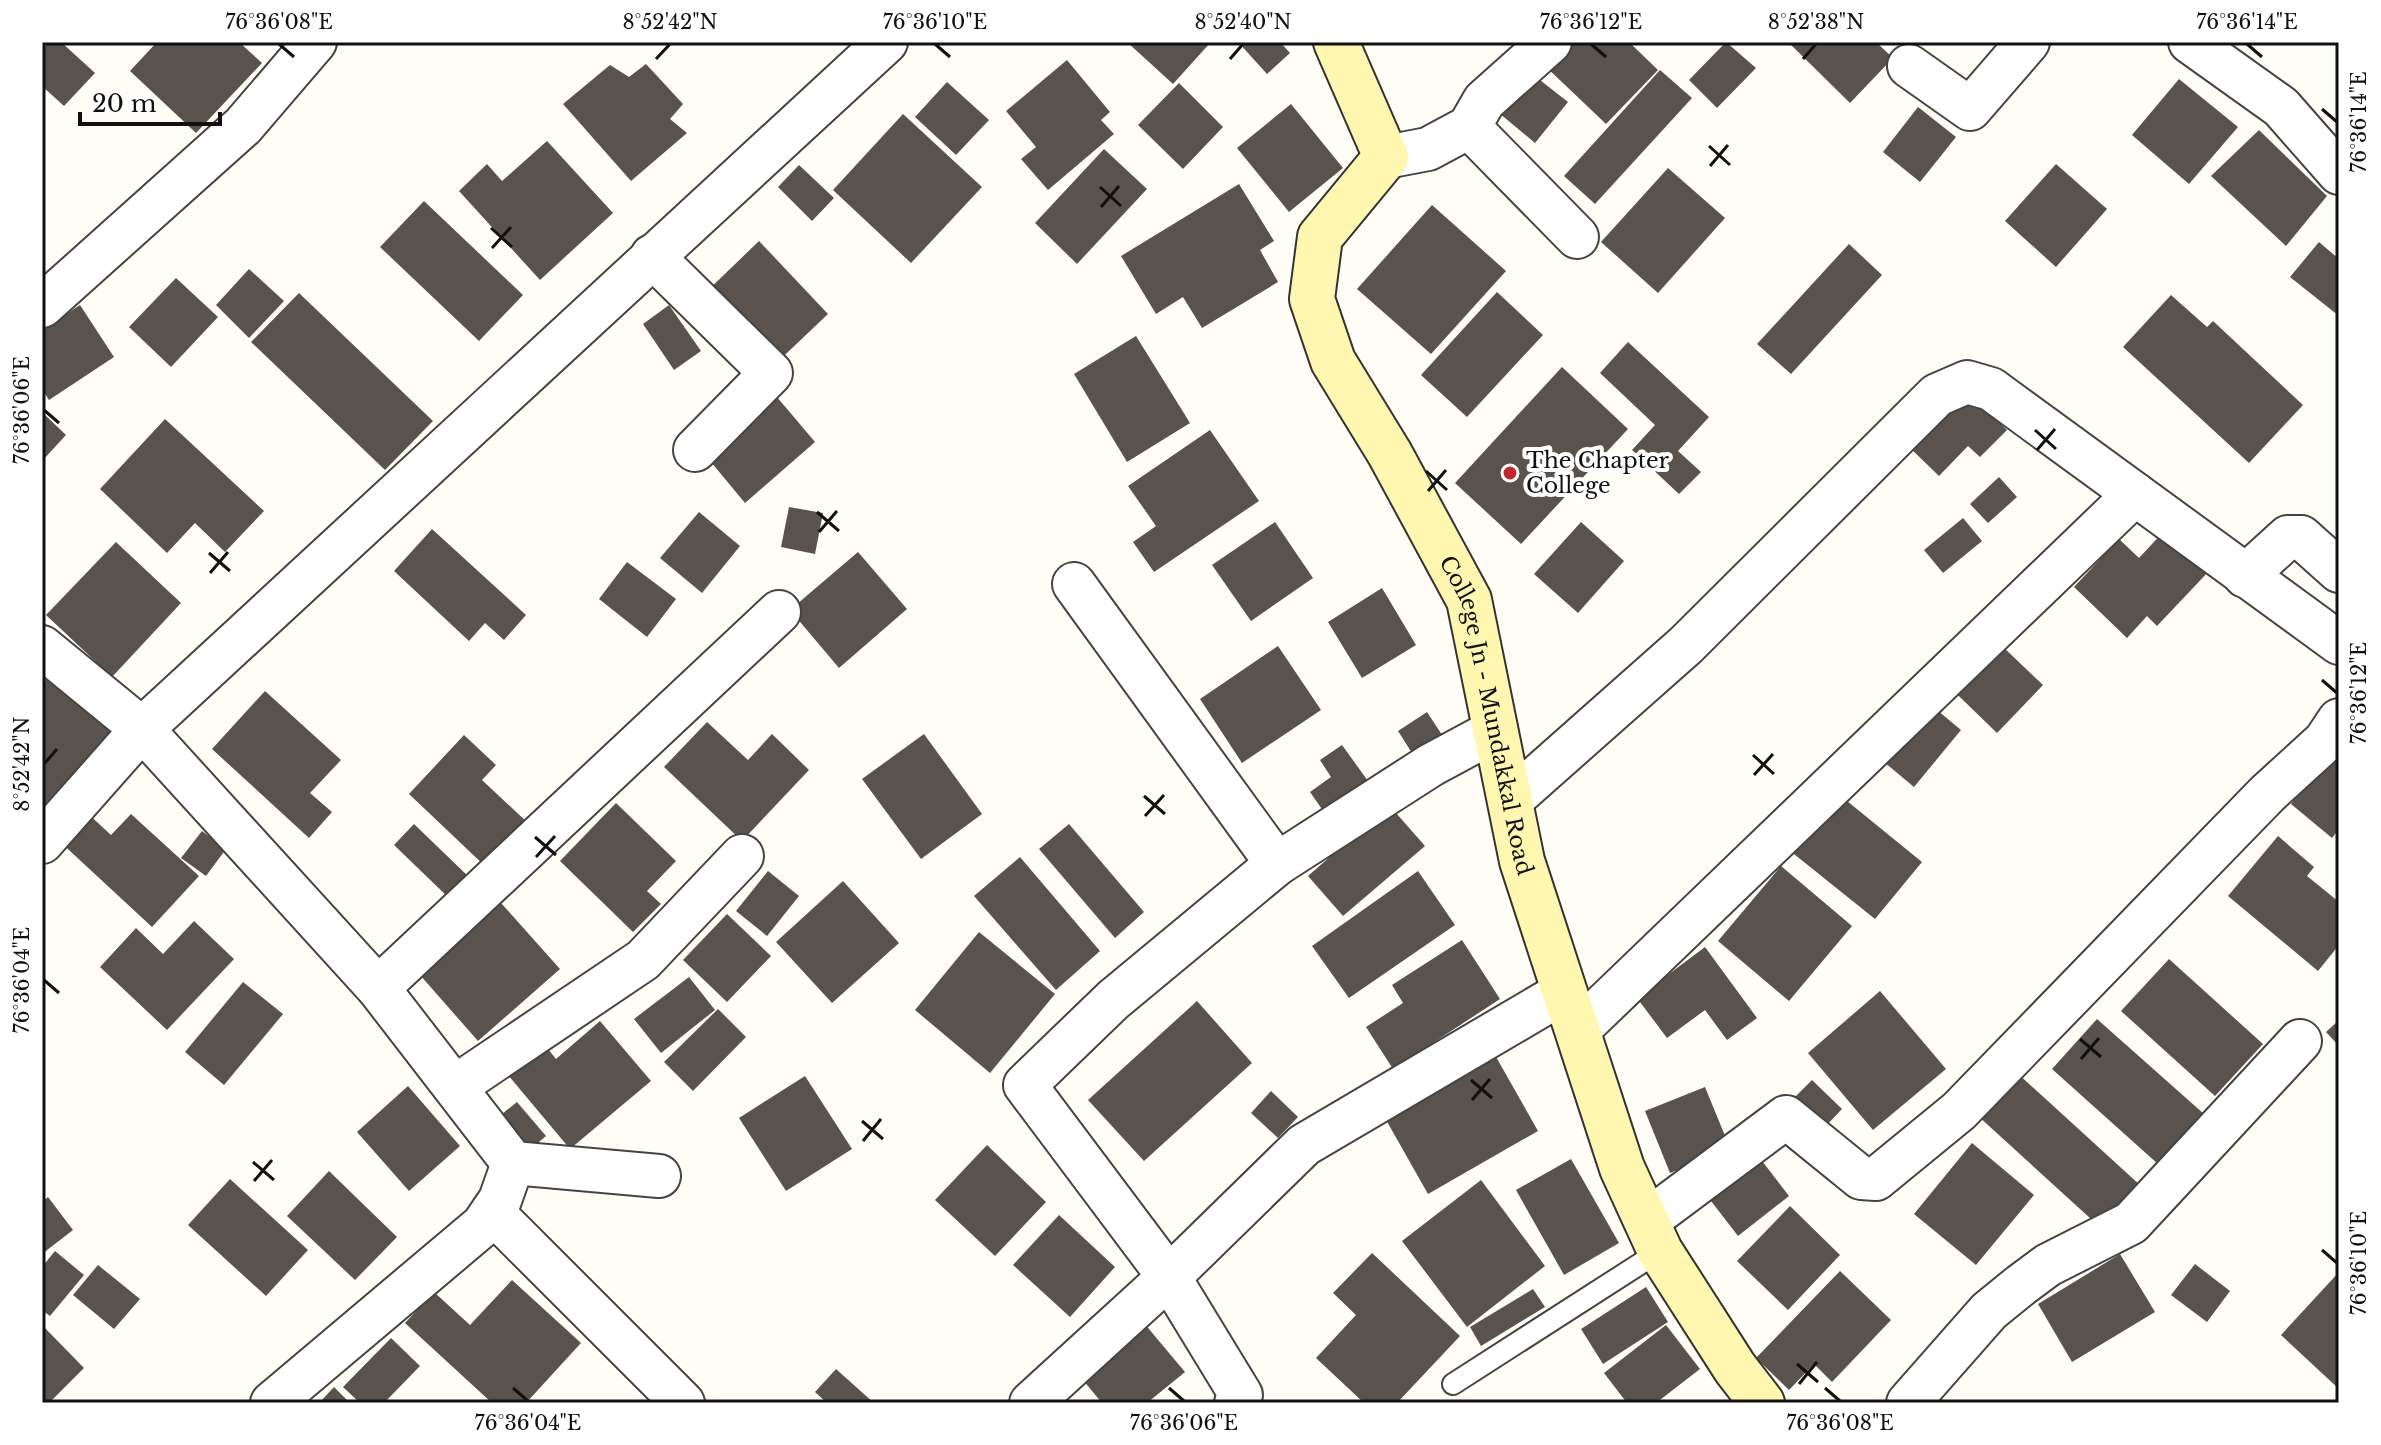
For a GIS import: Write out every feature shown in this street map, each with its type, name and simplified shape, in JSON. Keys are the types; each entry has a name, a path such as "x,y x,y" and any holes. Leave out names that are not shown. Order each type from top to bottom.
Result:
{"street":[{"path":"42,306 243,126 315,42"},
{"path":"42,842 142,729 886,42"},
{"path":"1336,42 1386,157 1428,149 1469,127 1484,101 1550,42"},
{"path":"1909,66 1970,109 2028,42"},
{"path":"2190,42 2281,107 2339,173"},
{"path":"1469,127 1577,237"},
{"name":"College Jn - Mundakkal Road","path":"1386,157 1320,237 1312,299 1333,361 1390,454 1469,600 1522,861 1622,1168 1654,1236 1735,1368 1762,1403"},
{"path":"652,256 771,373 695,450"},
{"path":"1511,800 1686,645 1937,395 1967,382 1991,389 2339,643"},
{"path":"1031,1403 1169,1277 1304,1145 1571,1012 2135,494"},
{"path":"2245,576 2288,537 2301,537 2339,571"},
{"path":"1074,584 1277,864"},
{"path":"378,988 779,612"},
{"path":"42,647 142,729 378,988 513,1163 659,1176"},
{"path":"1654,1236 1786,1117 1861,1178 1876,1179 1959,1111 2267,794 2325,741 2339,720"},
{"path":"1236,1403 1241,1395 1169,1277 1025,1085 1113,1000 1277,864 1431,765 1496,730"},
{"path":"456,1086 643,960 742,856"},
{"path":"1908,1403 1989,1311 2021,1285 2048,1265 2131,1223 2300,1041"},
{"path":"272,1403 483,1225 492,1212 513,1163"},
{"path":"492,1212 683,1403"}],"lane":[{"path":"1453,1384 1654,1236"}],"building":[{"path":"42,42 61,42 95,73 64,106 42,86"},
{"path":"157,42 239,42 262,63 196,133 130,71"},
{"path":"1127,42 1211,42 1173,84"},
{"path":"1238,42 1280,42 1290,53 1267,74"},
{"path":"1564,42 1629,42 1658,70 1606,124 1543,64"},
{"path":"1726,42 1756,68 1717,108 1689,80"},
{"path":"1788,42 1876,42 1893,58 1850,103"},
{"path":"1067,60 1110,112 1101,120 1114,134 1048,190 1021,159 1036,147 1006,111"},
{"path":"646,64 683,104 670,119 687,133 631,181 563,104 610,65 629,77"},
{"path":"1660,70 1692,98 1595,204 1564,176"},
{"path":"1531,73 1568,102 1535,143 1499,113"},
{"path":"2179,79 2238,127 2189,184 2132,135"},
{"path":"947,82 989,120 956,155 915,117"},
{"path":"1179,83 1223,127 1183,169 1138,125"},
{"path":"1291,104 1343,168 1289,212 1237,148"},
{"path":"1918,107 1956,137 1920,182 1883,152"},
{"path":"903,114 982,187 911,263 833,190"},
{"path":"2259,130 2327,196 2286,246 2211,176"},
{"path":"547,141 613,213 540,280 459,191 487,164 502,181"},
{"path":"1104,149 1147,189 1077,264 1035,223"},
{"path":"2056,164 2107,209 2056,267 2005,221"},
{"path":"799,165 834,198 812,221 778,187"},
{"path":"1668,168 1725,218 1658,293 1601,242"},
{"path":"1239,184 1274,241 1260,250 1278,282 1202,328 1183,297 1156,314 1121,256"},
{"path":"424,201 523,295 479,341 380,247"},
{"path":"1432,205 1506,271 1431,354 1357,289"},
{"path":"759,241 828,314 769,370 701,297"},
{"path":"2319,242 2339,259 2339,316 2290,277"},
{"path":"1849,244 1882,275 1791,374 1757,344"},
{"path":"249,269 284,301 249,338 216,305"},
{"path":"176,278 218,317 171,367 129,327"},
{"path":"1497,292 1543,335 1467,417 1421,375"},
{"path":"299,293 433,421 385,470 251,342"},
{"path":"2171,295 2207,327 2213,321 2303,405 2249,463 2123,347"},
{"path":"80,305 114,357 49,400 42,389 42,330"},
{"path":"669,305 701,351 674,370 643,324"},
{"path":"1136,336 1190,423 1127,462 1074,374"},
{"path":"1628,342 1709,417 1678,451 1701,472 1679,494 1632,450 1655,425 1600,373"},
{"path":"1562,367 1628,429 1521,544 1455,483"},
{"path":"1963,387 2007,430 1980,457 1968,446 1939,476 1907,445"},
{"path":"771,390 815,442 745,503 701,450"},
{"path":"42,412 66,435 42,461"},
{"path":"165,419 264,511 225,552 195,523 167,553 100,489"},
{"path":"1210,430 1259,501 1154,572 1133,542 1156,526 1128,486"},
{"path":"1999,477 2017,497 1988,523 1970,504"},
{"path":"789,507 823,513 815,554 781,547"},
{"path":"699,512 740,546 702,593 660,558"},
{"path":"1963,518 1982,541 1943,573 1924,550"},
{"path":"1275,522 1313,578 1251,621 1212,565"},
{"path":"1581,522 1624,561 1578,613 1534,574"},
{"path":"432,529 526,615 504,640 485,623 469,641 394,571"},
{"path":"2166,529 2210,570 2157,626 2147,616 2127,638 2074,587 2119,539 2139,558"},
{"path":"116,542 181,603 112,677 46,615"},
{"path":"858,552 907,609 839,668 790,610"},
{"path":"627,562 676,599 647,637 599,599"},
{"path":"1382,588 1416,645 1362,678 1328,622"},
{"path":"1979,624 2043,685 1997,733 1933,671"},
{"path":"1278,646 1321,710 1242,763 1200,699"},
{"path":"51,674 114,734 42,810 42,684"},
{"path":"265,691 341,760 310,793 332,812 309,838 212,749"},
{"path":"1925,700 1961,730 1914,787 1878,757"},
{"path":"1427,712 1448,744 1419,764 1398,731"},
{"path":"707,722 748,760 772,734 809,770 742,841 664,767"},
{"path":"924,734 982,814 921,859 862,779"},
{"path":"464,735 496,765 482,780 529,824 487,868 409,794"},
{"path":"1342,745 1368,781 1324,812 1310,792 1331,777 1320,760"},
{"path":"2339,745 2339,829 2332,838 2291,804"},
{"path":"1831,788 1922,862 1875,919 1784,846"},
{"path":"616,803 676,861 647,891 661,904 633,932 560,861"},
{"path":"1389,805 1425,846 1343,916 1308,876"},
{"path":"83,809 111,835 131,814 199,876 152,927 56,838"},
{"path":"414,824 470,878 450,899 394,845"},
{"path":"1069,824 1144,912 1115,938 1039,849"},
{"path":"202,831 226,849 206,876 181,858"},
{"path":"2278,836 2314,867 2307,876 2339,902 2339,945 2318,971 2228,896"},
{"path":"1020,857 1100,951 1056,990 974,896"},
{"path":"1781,866 1852,926 1789,1001 1718,941"},
{"path":"768,871 799,896 767,936 736,911"},
{"path":"1418,871 1455,925 1349,998 1312,946"},
{"path":"843,881 899,943 832,1003 776,942"},
{"path":"501,903 560,969 478,1041 420,975"},
{"path":"727,914 771,956 727,1002 683,960"},
{"path":"194,921 234,959 167,1030 100,967 136,928 163,954"},
{"path":"979,932 1055,994 990,1073 915,1010"},
{"path":"1462,940 1500,999 1393,1069 1366,1027 1403,1003 1392,985"},
{"path":"1705,947 1757,1018 1727,1040 1705,1010 1667,1038 1637,998"},
{"path":"2169,959 2263,1044 2215,1096 2121,1011"},
{"path":"689,977 715,1010 661,1053 634,1019"},
{"path":"243,982 283,1014 224,1085 185,1052"},
{"path":"1880,991 1946,1069 1873,1130 1808,1053"},
{"path":"1197,1001 1252,1063 1144,1161 1088,1100"},
{"path":"718,1009 746,1037 693,1091 664,1062"},
{"path":"2097,1019 2213,1122 2168,1173 2052,1069"},
{"path":"2339,1020 2339,1046 2326,1032"},
{"path":"600,1021 651,1081 570,1149 508,1075 544,1044 556,1059"},
{"path":"1491,1048 1538,1131 1428,1194 1381,1111"},
{"path":"2016,1072 2141,1186 2102,1229 1977,1115"},
{"path":"805,1076 852,1149 786,1191 739,1118"},
{"path":"1812,1080 1842,1109 1823,1129 1792,1100"},
{"path":"408,1086 460,1146 409,1191 357,1132"},
{"path":"1705,1087 1730,1148 1670,1173 1645,1111"},
{"path":"1271,1091 1298,1117 1278,1138 1251,1113"},
{"path":"517,1102 546,1136 526,1153 497,1118"},
{"path":"1972,1143 2034,1195 1976,1265 1914,1214"},
{"path":"987,1145 1046,1202 995,1256 935,1200"},
{"path":"1752,1148 1789,1196 1738,1236 1701,1188"},
{"path":"1571,1159 1619,1243 1564,1275 1516,1190"},
{"path":"329,1171 397,1237 355,1280 287,1216"},
{"path":"230,1179 308,1250 266,1296 188,1225"},
{"path":"1481,1180 1545,1266 1467,1327 1402,1241"},
{"path":"48,1197 73,1230 42,1254 42,1202"},
{"path":"1790,1206 1840,1255 1788,1310 1737,1261"},
{"path":"1059,1215 1115,1267 1070,1317 1013,1265"},
{"path":"55,1251 84,1275 50,1316 42,1310 42,1267"},
{"path":"1372,1253 1460,1336 1397,1403 1364,1403 1316,1358 1356,1315 1333,1293"},
{"path":"2120,1254 2155,1312 2072,1362 2038,1304"},
{"path":"2195,1264 2230,1291 2207,1322 2171,1295"},
{"path":"98,1265 140,1299 114,1329 73,1295"},
{"path":"1840,1271 1891,1320 1832,1382 1814,1364 1789,1390 1756,1358"},
{"path":"2339,1272 2339,1389 2281,1335"},
{"path":"512,1280 581,1343 526,1403 492,1403 405,1323 434,1292 470,1325"},
{"path":"1646,1287 1668,1322 1603,1364 1581,1329"},
{"path":"1533,1289 1545,1307 1481,1346 1470,1327"},
{"path":"1133,1310 1185,1372 1147,1403 1102,1403 1069,1363"},
{"path":"42,1325 84,1368 49,1403 42,1403"},
{"path":"1666,1325 1700,1369 1656,1403 1627,1403 1604,1373"},
{"path":"391,1338 420,1366 384,1403 360,1403 343,1387"},
{"path":"836,1369 874,1403 827,1403 815,1392"},
{"path":"334,1387 350,1403 319,1403"}],"place":[{"name":"The Chapter College","path":"1510,473"}]}
